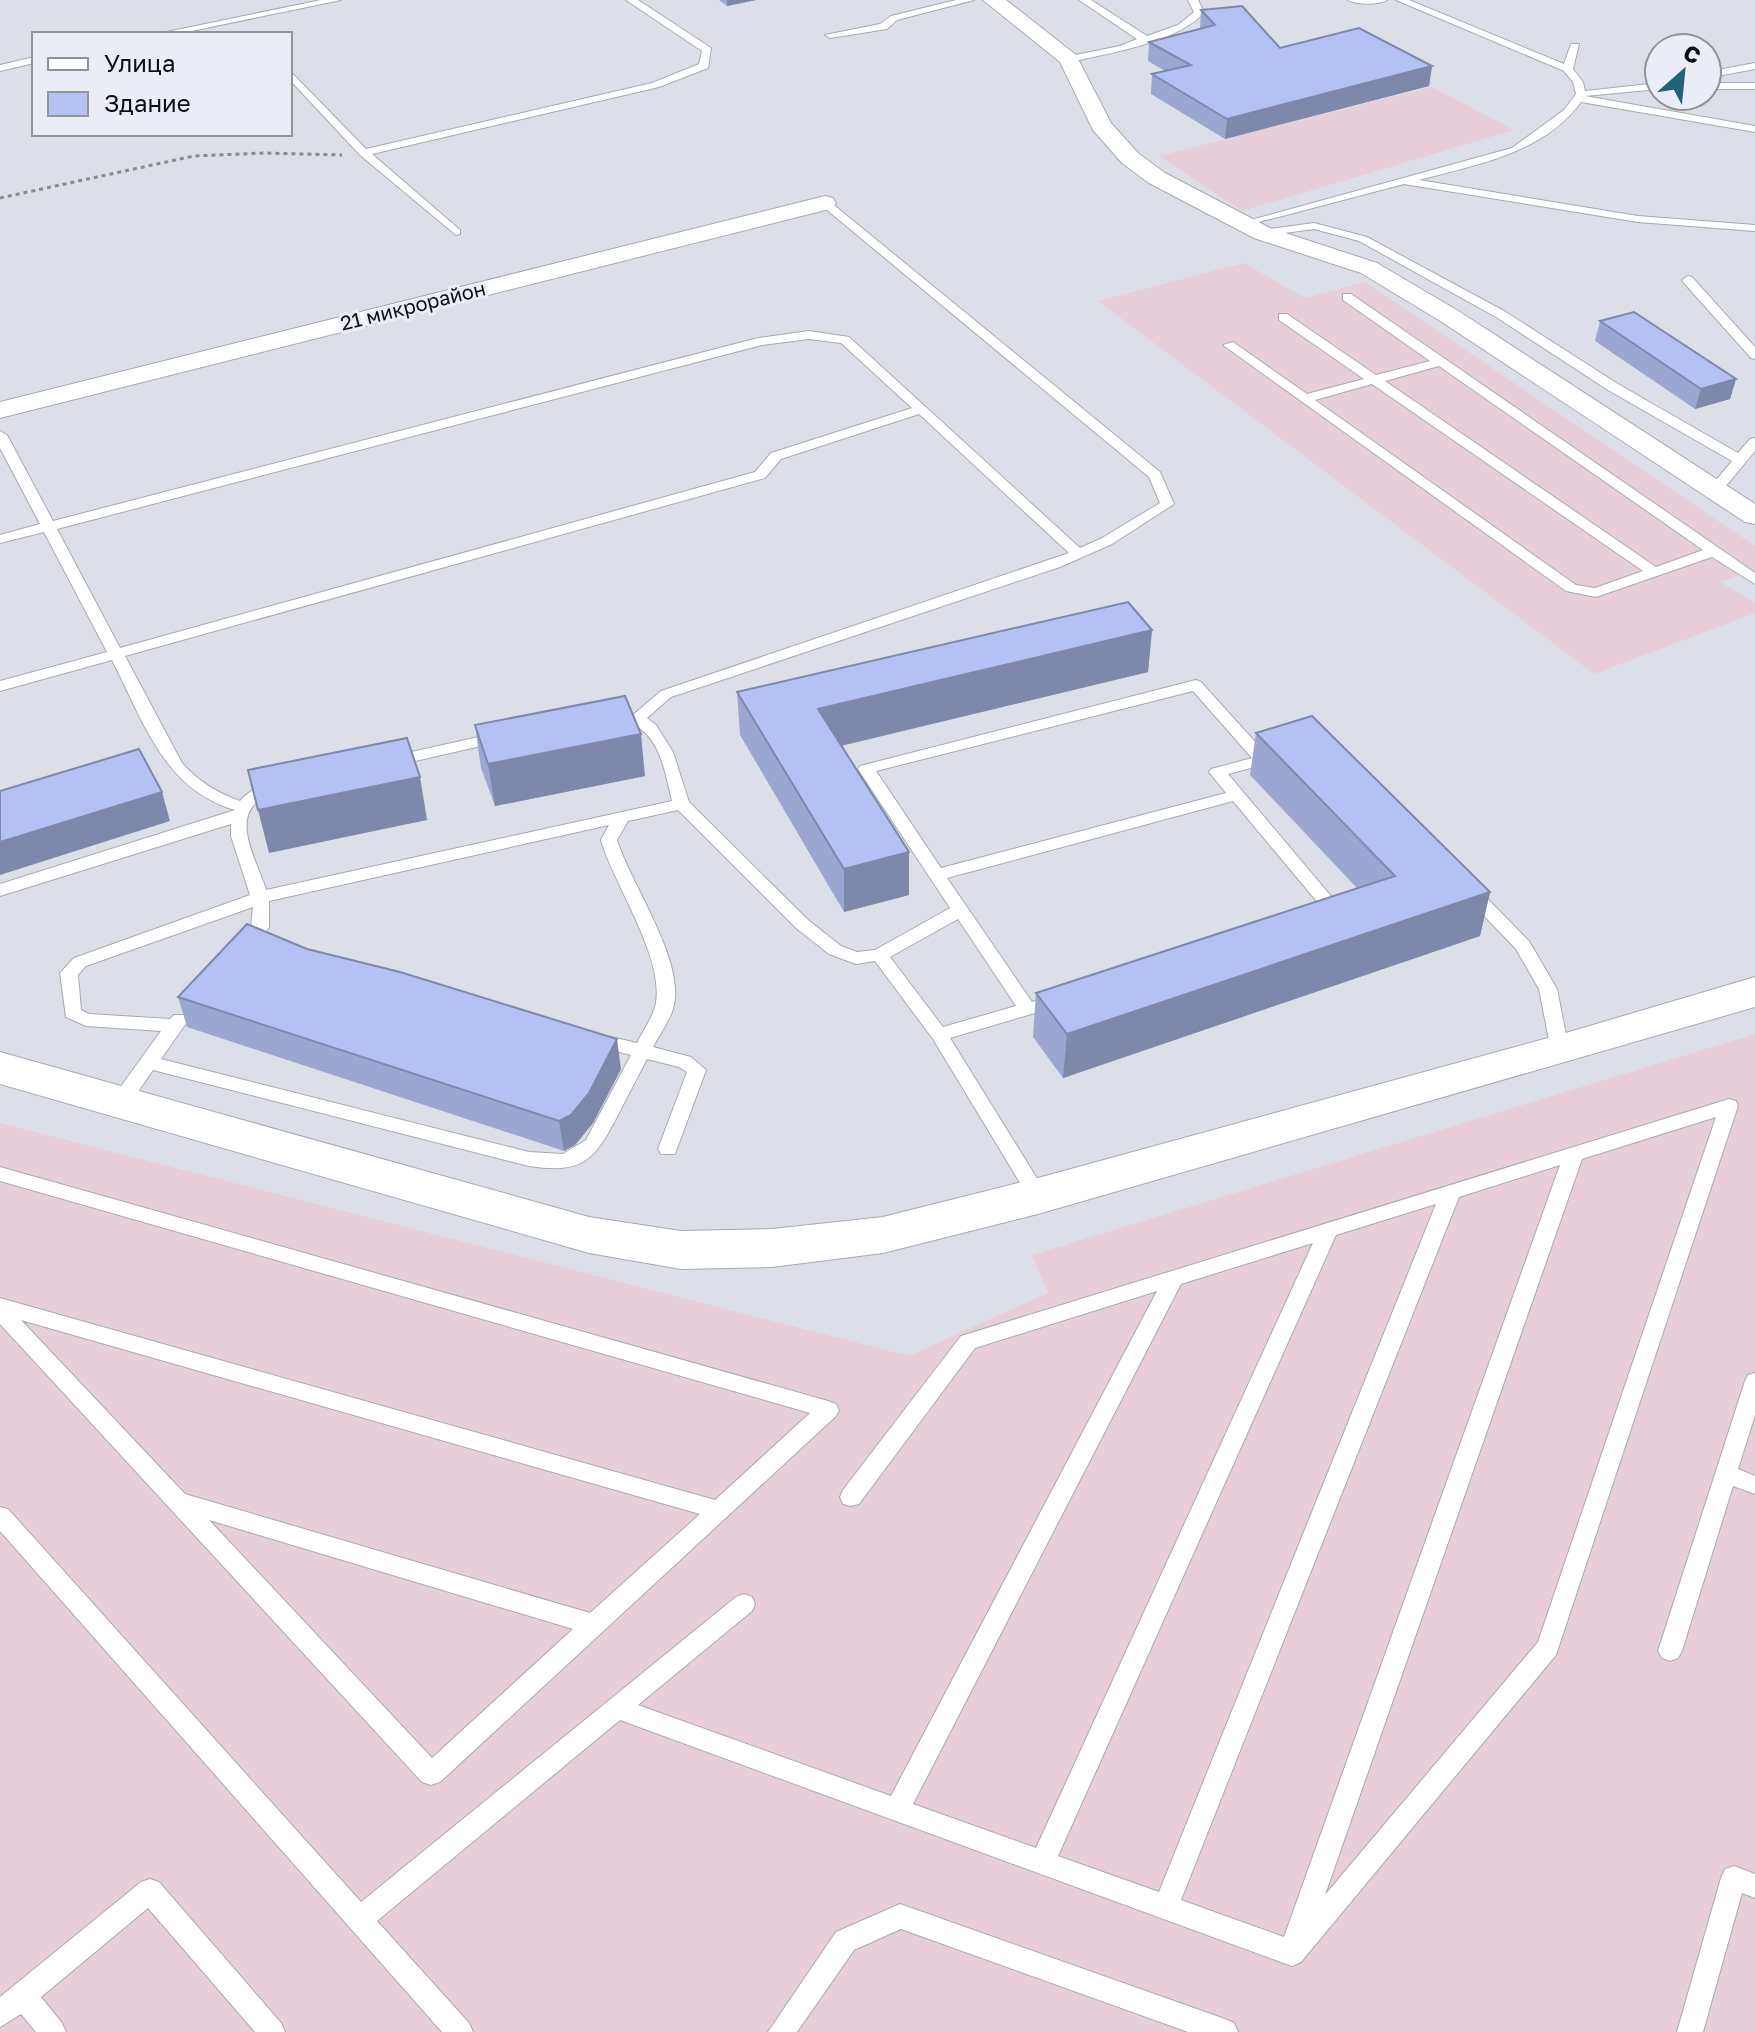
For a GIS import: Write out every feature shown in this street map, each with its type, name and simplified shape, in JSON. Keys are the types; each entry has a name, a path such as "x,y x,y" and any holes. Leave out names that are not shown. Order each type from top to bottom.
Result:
{"street":[{"path":"993,0 1069,59 1101,125 1130,158 1157,178 1253,229 1369,268 1755,516"},
{"name":"21 микрорайон","path":"0,410 825,203"},
{"path":"0,1068 589,1235 681,1250 772,1248 883,1235 1038,1196 1560,1050 1755,992"}],"lane":[{"path":"178,32 243,24 336,0"},
{"path":"364,153 655,85 704,66 707,50 631,0"},
{"path":"830,35 883,27 894,18 969,0"},
{"path":"1084,0 1145,39"},
{"path":"1069,59 1123,48 1179,31 1199,12 1193,0"},
{"path":"1353,0 1382,0"},
{"path":"1253,229 1402,181 1516,150 1568,112 1580,96 1578,82 1568,69 1401,0"},
{"path":"1568,69 1575,46"},
{"path":"0,68 32,60"},
{"path":"1723,72 1755,66"},
{"path":"292,76 364,153 456,232"},
{"path":"1723,86 1755,86"},
{"path":"1580,96 1643,88"},
{"path":"1580,96 1755,129"},
{"path":"1402,181 1638,219 1755,228"},
{"path":"637,719 666,694 1079,554 1107,541 1167,504 1155,475 825,203"},
{"path":"1253,229 1314,226 1363,239 1458,291 1740,460"},
{"path":"1688,280 1755,355"},
{"path":"1422,300 1458,291"},
{"path":"1347,297 1755,580"},
{"path":"1283,317 1654,572"},
{"path":"0,539 762,341 809,335 845,340 1079,554"},
{"path":"1229,345 1571,588 1596,593 1714,551"},
{"path":"1304,399 1440,362"},
{"path":"0,686 116,651 760,475 776,456 922,409"},
{"path":"0,435 175,765 191,783 240,811"},
{"path":"1715,490 1755,442"},
{"path":"1027,1009 866,769 1196,685 1262,760"},
{"path":"607,717 637,719 646,725 665,750 681,804 802,924 835,950 856,958 879,955 960,910"},
{"path":"367,767 523,732"},
{"path":"1287,754 1217,772 1341,918 1326,923"},
{"path":"234,962 261,944 262,897 236,822 240,811 258,792 285,784"},
{"path":"937,875 1236,795"},
{"path":"174,1026 86,1020 72,1013 69,973 80,962 262,897 681,804"},
{"path":"0,890 240,811"},
{"path":"149,1062 414,1127 529,1159 560,1164 579,1158 593,1145 664,1008 666,981 643,914 616,864 609,840 622,817"},
{"path":"1457,878 1523,945 1548,989 1560,1050"},
{"path":"879,955 939,1035 1038,1196"},
{"path":"939,1035 1072,996"},
{"path":"121,1101 174,1026 194,1004"},
{"path":"582,1036 685,1062 697,1070 668,1149"},
{"path":"851,1497 968,1342 1729,1106 1548,1648 1292,1953"},
{"path":"1292,1953 1574,1154"},
{"path":"0,1174 828,1410 431,1774 0,1309"},
{"path":"1165,1908 1451,1192"},
{"path":"1042,1863 1329,1229"},
{"path":"897,1810 1174,1278"},
{"path":"0,1309 719,1510"},
{"path":"1670,1651 1755,1381"},
{"path":"1726,1474 1755,1485"},
{"path":"176,1501 592,1624"},
{"path":"0,1516 460,2032"},
{"path":"361,1918 744,1604"},
{"path":"617,1708 1292,1953"},
{"path":"1690,2032 1734,1878 1755,1886"},
{"path":"0,2014 150,1891 272,2032"},
{"path":"781,2032 845,1941 900,1916 1225,2032"},
{"path":"22,1995 53,2032"}],"path":[{"path":"0,198 194,156 264,153 328,157 364,153"}],"shaded area":[{"path":"1432,87 1514,130 1242,211 1159,156"},
{"path":"1244,263 1305,298 1365,282 1755,546 1755,570 1720,582 1755,603 1755,613 1594,674 1098,301"},
{"path":"1755,1034 1755,2032 0,2032 0,1123 909,1356 1048,1293 1032,1255"}],"building":[{"path":"1242,6 1280,48 1359,28 1432,66 1227,119 1152,74 1191,65 1149,42 1215,25 1201,10"},
{"path":"1634,312 1736,379 1701,389 1600,321"},
{"path":"1128,602 1152,630 818,709 909,852 844,869 737,692"},
{"path":"625,696 641,734 488,764 475,725"},
{"path":"1312,716 1490,892 1067,1034 1036,993 1395,876 1256,733"},
{"path":"407,738 420,777 258,810 248,770"},
{"path":"139,749 162,792 0,842 0,791"},
{"path":"247,924 307,949 400,972 617,1039 589,1093 571,1115 559,1121 178,997"}]}
